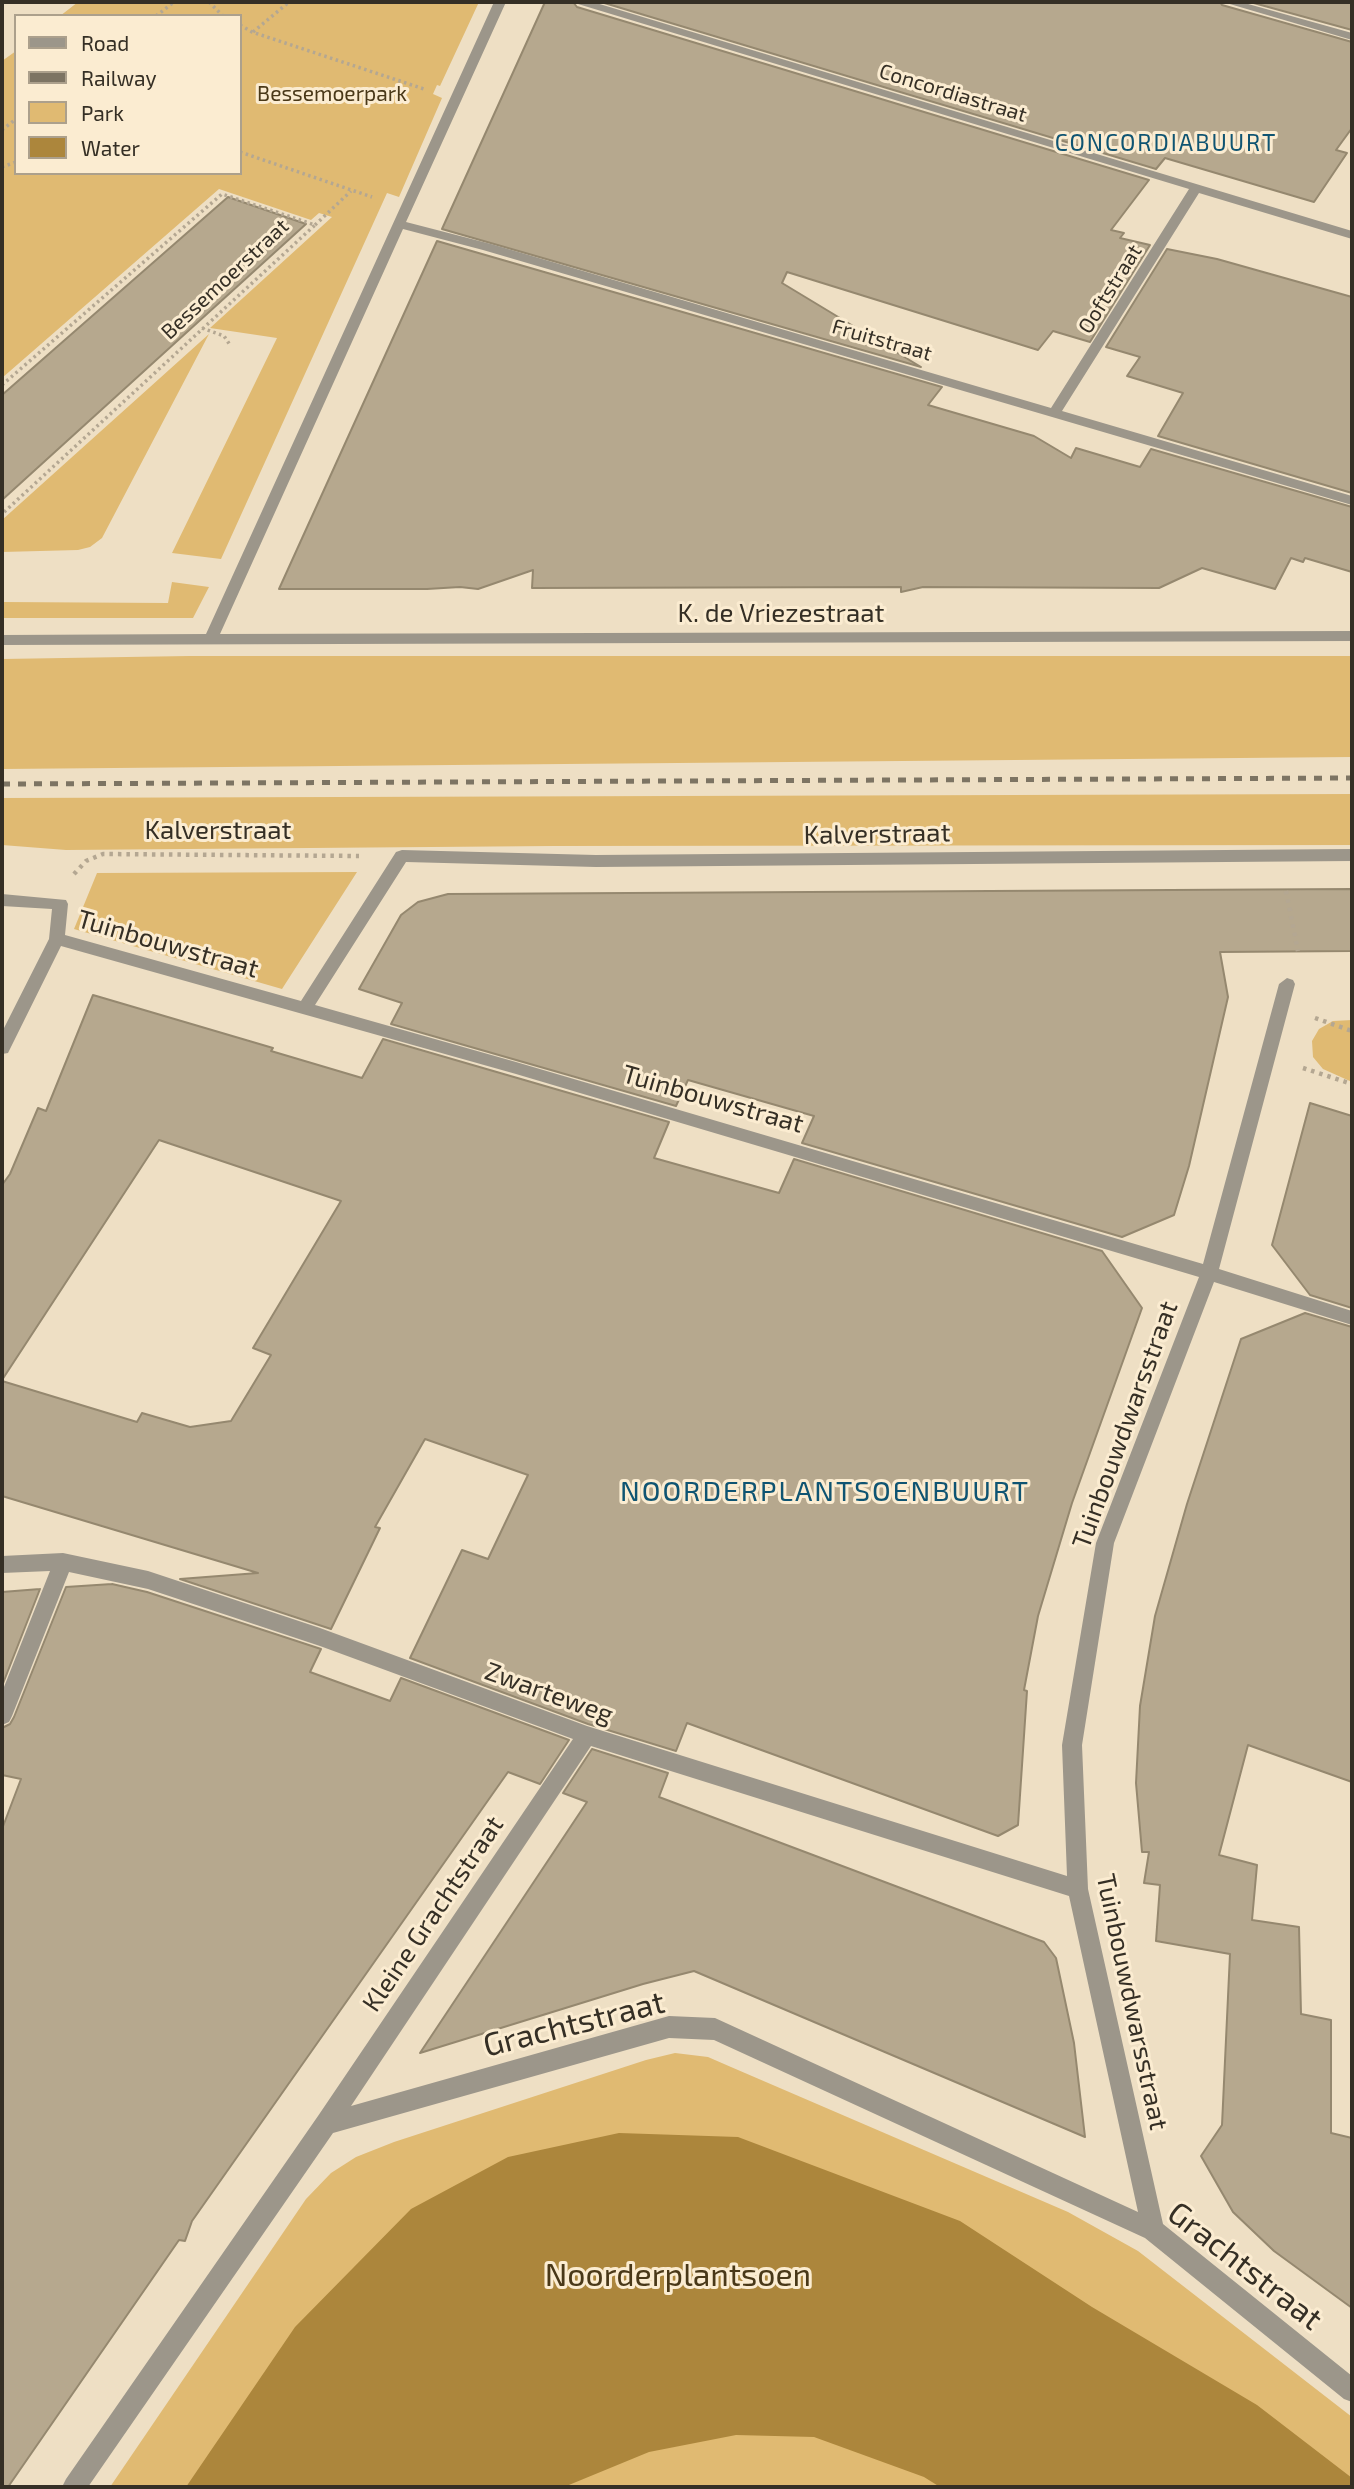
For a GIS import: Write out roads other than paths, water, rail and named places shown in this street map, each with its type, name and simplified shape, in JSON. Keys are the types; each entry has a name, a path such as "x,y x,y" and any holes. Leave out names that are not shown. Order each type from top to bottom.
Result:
{"street":[{"path":"211,639 500,2"},
{"name":"Concordiastraat","path":"582,2 1352,234"},
{"path":"1229,2 1352,37"},
{"name":"Ooftstraat","path":"1055,412 1197,187"},
{"name":"Fruitstraat","path":"399,224 501,251 1055,412 1352,501"},
{"name":"K. de Vriezestraat","path":"2,640 1352,636"},
{"name":"Kalverstraat","path":"304,1010 402,856 596,861 1352,855"},
{"name":"Tuinbouwstraat","path":"2,900 60,904 57,939 516,1068 1209,1273 1352,1318"},
{"path":"2,1048 57,939"},
{"name":"Tuinbouwdwarsstraat","path":"1153,2230 1078,1889 1072,1745 1105,1543 1209,1273 1287,984"},
{"path":"2,1716 63,1562"},
{"name":"Zwarteweg","path":"2,1564 63,1562 148,1580 293,1628 587,1735 1078,1889"},
{"name":"Kleine Grachtstraat","path":"326,2124 587,1735"},
{"name":"Grachtstraat","path":"326,2124 669,2027 715,2029 1153,2230 1352,2391"},
{"path":"75,2487 326,2124"}],"water":[{"name":"Noorderplantsoen","path":"619,2133 738,2137 960,2221 1092,2307 1257,2405 1352,2478 1352,2487 940,2487 924,2477 814,2437 736,2435 649,2452 564,2487 186,2487 295,2327 411,2209 508,2157"}],"railway":[{"path":"2,784 1352,778"}],"district":[{"name":"CONCORDIABUURT","path":"1166,143"},
{"name":"NOORDERPLANTSOENBUURT","path":"825,1492"}],"park label":[{"name":"Bessemoerpark","path":"332,94"}]}
